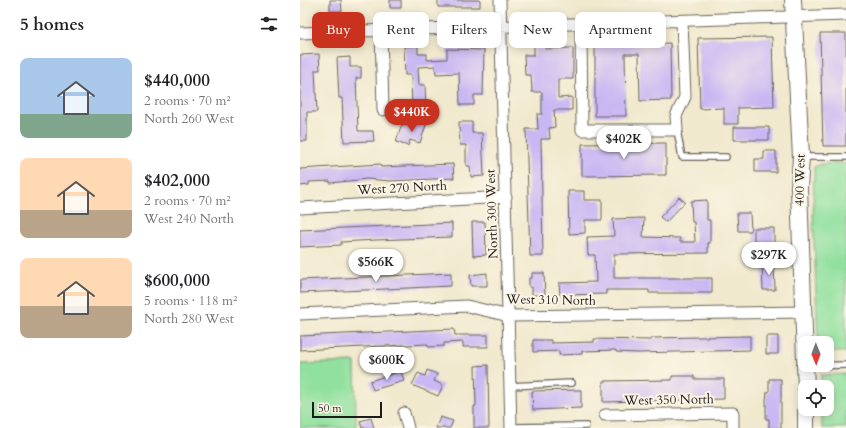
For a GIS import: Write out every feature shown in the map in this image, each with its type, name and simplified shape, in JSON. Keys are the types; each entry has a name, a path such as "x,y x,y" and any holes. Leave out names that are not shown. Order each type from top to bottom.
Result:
{"main road":[{"name":"400 West","path":"793,0 801,157 799,188 804,336"},
{"path":"806,416 806,428"}],"street":[{"name":"North 300 West","path":"500,0 500,12"},
{"path":"666,21 846,15"},
{"path":"581,48 582,130 677,130 676,116 685,97 682,21"},
{"path":"501,27 575,24"},
{"name":"North 300 West","path":"501,27 511,428"},
{"path":"300,33 373,30"},
{"path":"381,48 383,110"},
{"name":"West 270 North","path":"300,208 506,196"},
{"name":"West 310 North","path":"300,314 467,306 509,316 803,312"},
{"path":"404,413 408,428"},
{"name":"West 350 North","path":"605,416 733,413 733,428"}],"lane":[{"path":"677,130 682,157 726,156"},
{"path":"801,157 846,157"},
{"path":"834,365 846,365"},
{"path":"510,386 572,383"},
{"path":"511,428 586,426"}],"green space":[{"path":"846,163 846,352 834,352 834,336 818,336 813,214 814,167 821,164"},
{"path":"355,362 356,428 300,428 300,364"},
{"path":"846,374 846,428 822,428 822,416 834,416 834,380 821,380 821,375"}],"building":[{"path":"330,0 341,0 342,11 330,11"},
{"path":"390,0 401,0 401,8 390,8"},
{"path":"438,0 480,0 480,7 438,7"},
{"path":"820,33 846,33 846,146 823,146"},
{"path":"772,37 774,107 738,108 738,124 724,124 724,108 700,109 698,38"},
{"path":"666,43 670,43 671,100 640,101 639,54 625,54 626,116 595,116 595,48 666,48"},
{"path":"404,48 418,48 418,54 427,54 427,60 447,59 447,49 484,50 483,95 474,95 474,105 460,105 459,73 436,74 435,66 418,67 419,85 425,85 426,107 412,108 411,75 405,75"},
{"path":"534,48 573,48 573,79 558,79 558,98 572,97 572,110 554,110 555,127 549,128 550,139 541,139 543,256 530,256 526,129 538,129 537,114 542,114 542,92 532,92 531,75 525,75 524,55 534,55"},
{"path":"319,54 320,70 315,70 317,112 307,112 307,141 300,141 300,55"},
{"path":"350,57 350,67 361,67 361,78 356,78 358,131 373,131 374,141 344,142 342,98 339,98 337,58"},
{"path":"417,119 427,122 420,143 410,140 408,146 396,142 402,124 414,127"},
{"path":"459,122 472,122 472,133 482,133 484,176 471,177 470,166 466,166 466,145 460,145"},
{"path":"734,127 769,127 769,140 734,140"},
{"path":"666,143 666,175 582,176 582,144"},
{"path":"764,151 776,151 776,172 755,172 755,159 764,159"},
{"path":"380,164 381,167 453,164 454,178 391,181 367,179 330,183 330,181 309,182 309,185 300,186 300,169"},
{"path":"568,191 584,191 584,200 602,200 602,220 585,220 585,233 569,234"},
{"path":"679,197 685,202 666,222 660,217"},
{"path":"707,200 707,220 710,220 710,243 708,243 708,253 614,254 614,278 712,278 712,293 649,293 649,290 606,290 606,294 560,295 559,283 596,282 595,255 588,255 587,237 614,236 613,219 644,218 643,237 680,238 680,242 695,242 691,201"},
{"path":"737,213 750,213 751,231 738,231"},
{"path":"472,222 485,222 486,255 473,256"},
{"path":"452,223 452,237 341,242 341,245 300,247 300,230"},
{"path":"754,228 774,228 774,248 758,248 758,241 754,241"},
{"path":"774,262 775,290 763,290 762,263"},
{"path":"451,273 451,286 300,293 300,280"},
{"path":"487,273 487,286 471,286 470,275"},
{"path":"532,273 544,273 545,295 532,295 532,287 529,287 529,278 532,278"},
{"path":"454,329 455,335 488,335 488,347 463,347 463,342 444,343 444,346 428,347 428,344 300,350 300,336"},
{"path":"750,336 750,350 638,353 616,352 616,350 582,351 582,354 559,355 559,351 533,352 533,340 551,340 551,343 594,342 594,339 651,340 651,338"},
{"path":"766,336 778,336 778,354 766,354"},
{"path":"488,365 489,428 474,428 474,406 476,406 475,366"},
{"path":"427,370 437,374 434,381 443,385 438,396 412,385 418,373 425,376"},
{"path":"401,371 404,381 373,390 370,381"},
{"path":"672,376 694,376 694,379 724,379 724,399 603,402 603,381 672,380"},
{"path":"769,379 781,379 781,428 769,428 769,419 766,419 766,400 767,392 769,392"},
{"path":"581,390 581,408 533,410 532,391"},
{"path":"440,417 453,421 450,428 436,428"},
{"path":"371,418 374,428 362,428 360,421"}]}
